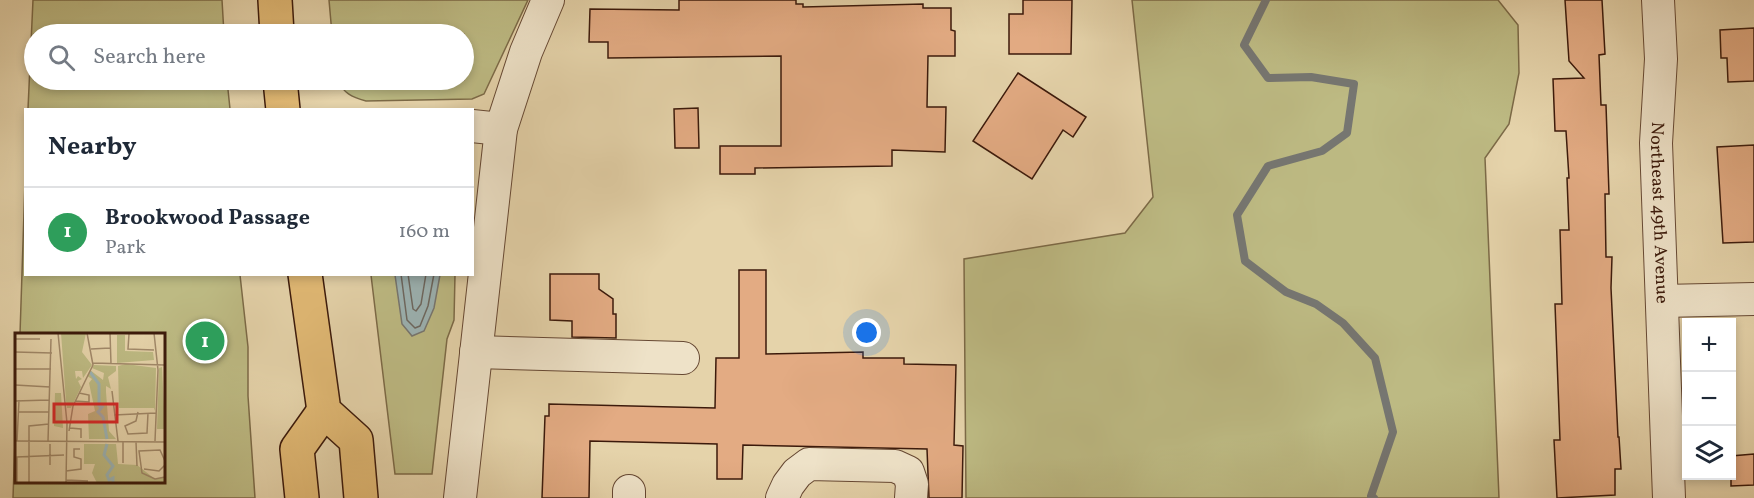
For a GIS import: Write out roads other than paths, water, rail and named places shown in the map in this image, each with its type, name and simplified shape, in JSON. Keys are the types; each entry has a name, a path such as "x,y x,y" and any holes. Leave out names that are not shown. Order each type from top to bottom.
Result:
{"main road":[{"path":"275,0 276,24"},
{"path":"281,90 283,108"},
{"path":"305,276 324,411 356,440 361,498"},
{"path":"302,498 297,449 324,411"}],"street":[{"path":"460,498 476,352 487,127 526,52 548,0"},
{"name":"Northeast 49th Avenue","path":"1658,0 1660,59 1656,143 1669,498"},
{"path":"1662,302 1754,299"},
{"path":"476,352 683,358"},
{"path":"782,498 797,473 809,464 895,466 908,472 912,484 912,498"}],"water":[{"path":"395,276 440,276 434,308 424,331 412,336 402,324"}],"waterway":[{"path":"1266,0 1244,45 1268,78 1311,77 1354,84 1347,133 1322,151 1268,166 1237,215 1245,261 1286,292 1316,304 1343,323 1375,358 1393,432 1371,496 1374,498"}],"place":[{"name":"Brookwood Passage","path":"205,341"}]}
